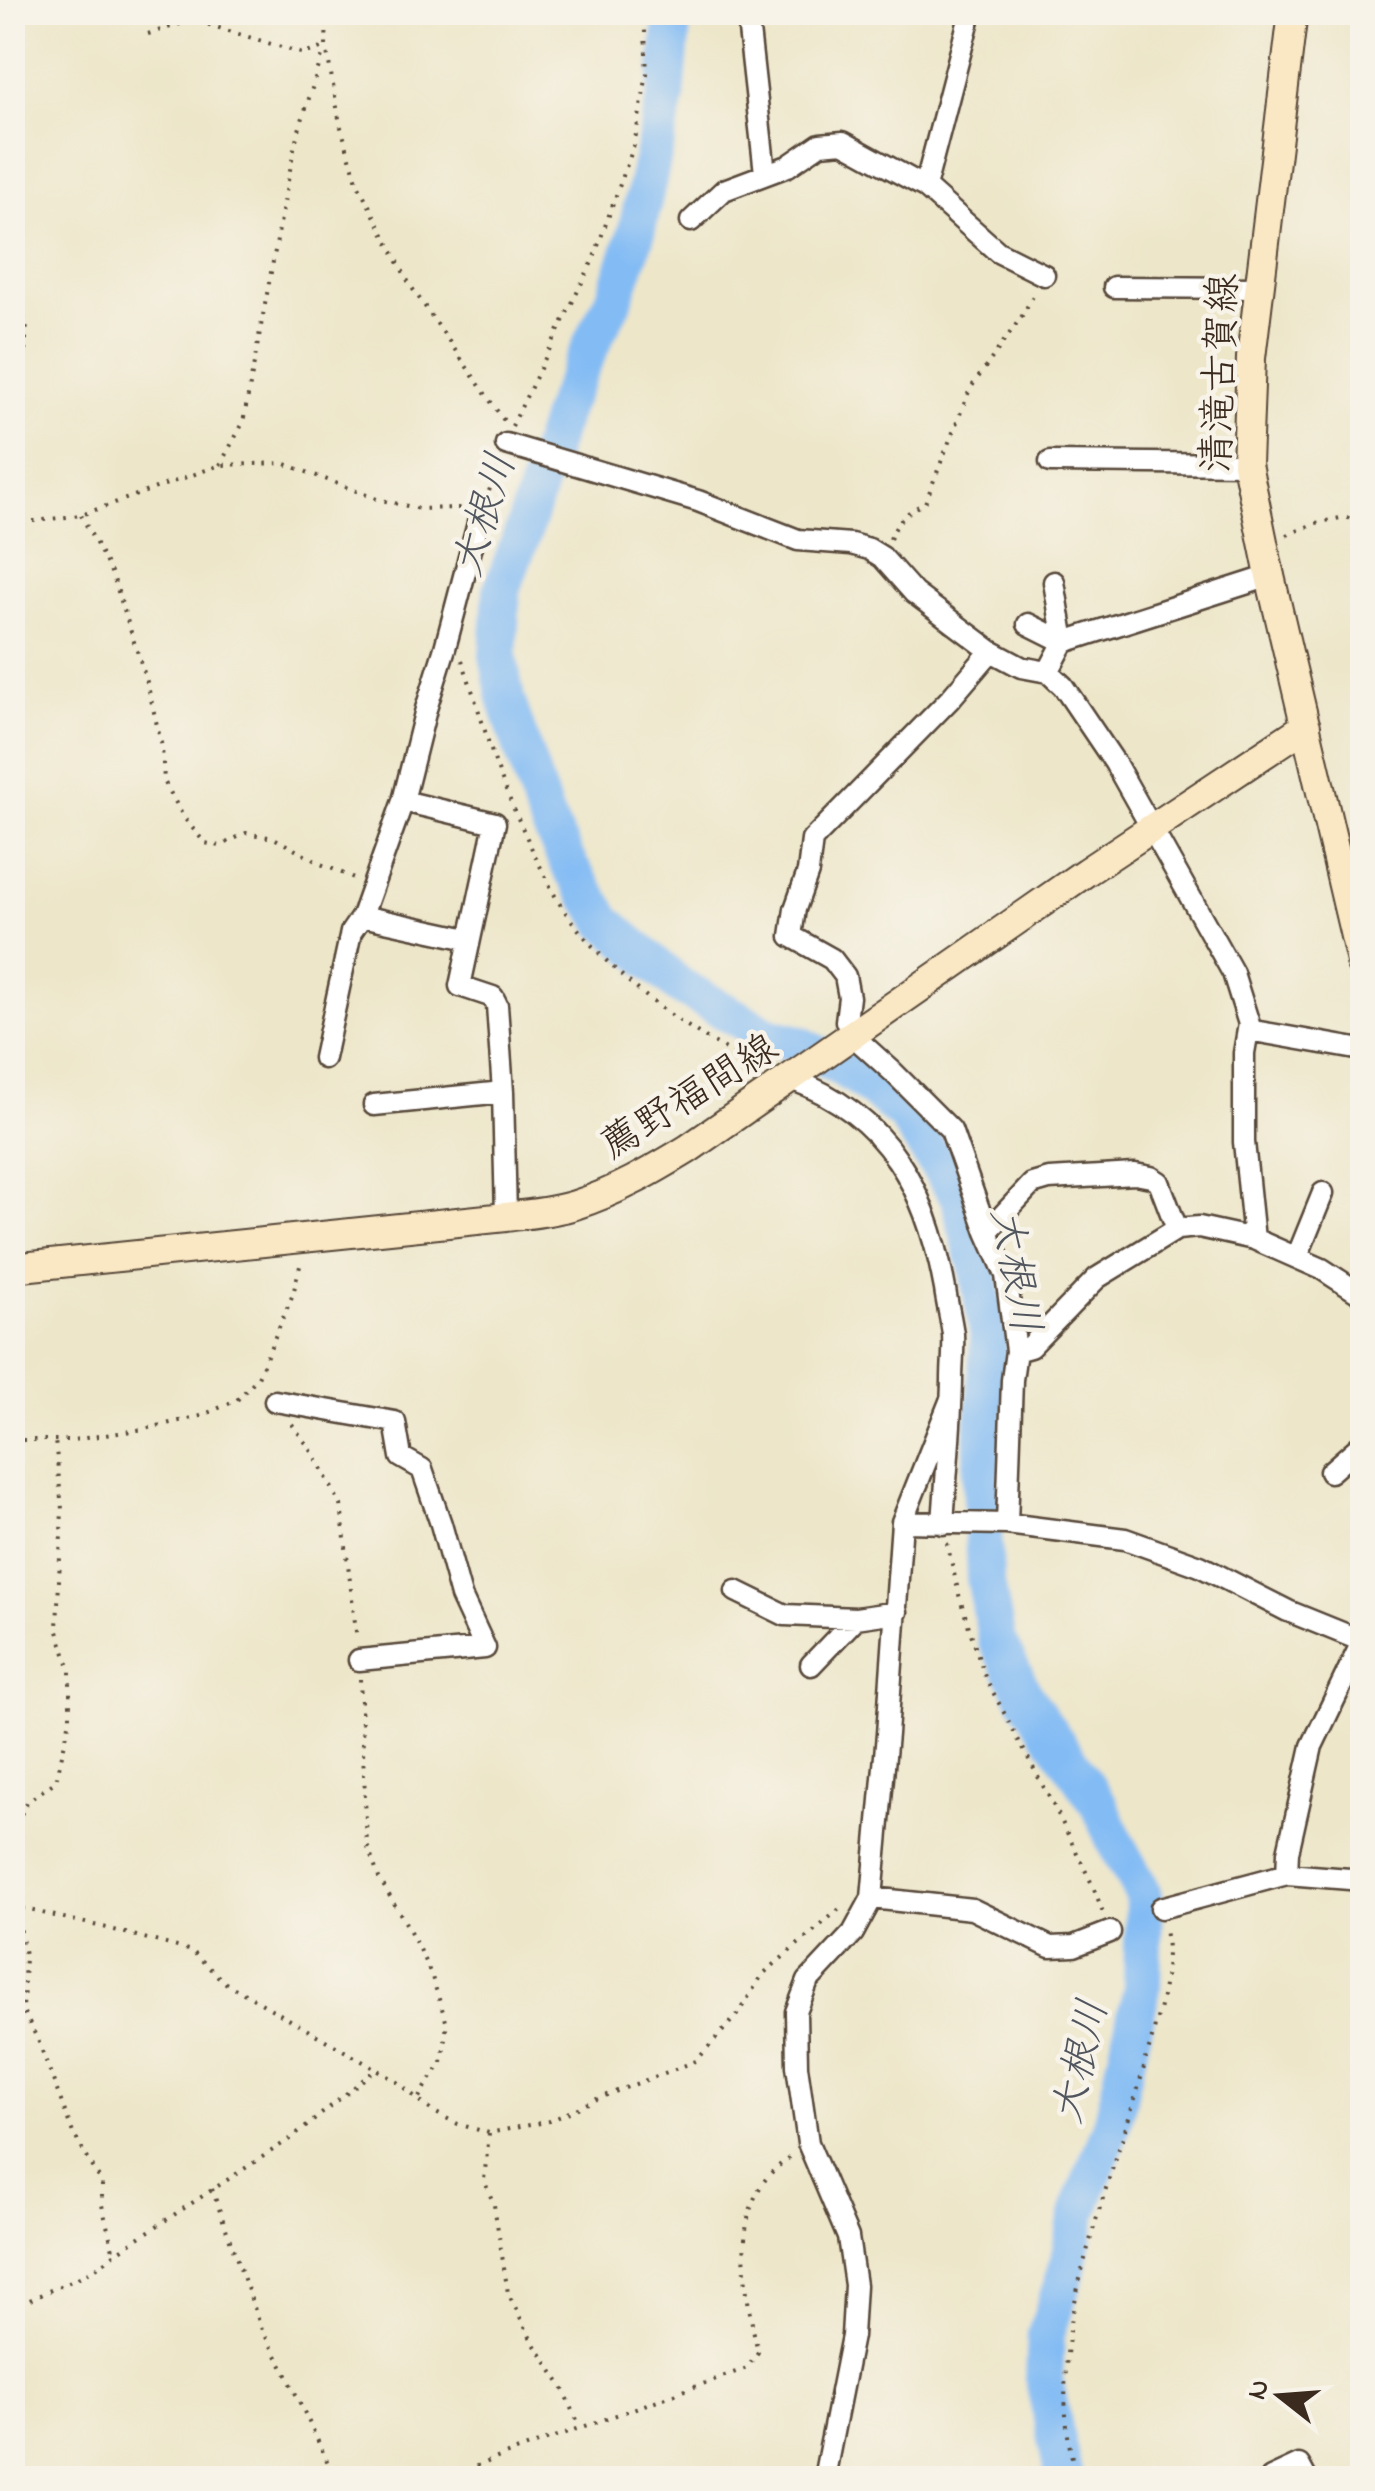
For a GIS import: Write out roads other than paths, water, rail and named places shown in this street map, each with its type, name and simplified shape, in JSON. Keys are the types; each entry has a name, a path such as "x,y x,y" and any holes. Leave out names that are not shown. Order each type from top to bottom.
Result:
{"main road":[{"name":"清滝古賀線","path":"1293,12 1250,358 1247,464 1306,726 1355,901 1362,966"},
{"name":"薦野福間線","path":"12,1268 506,1217 572,1206 636,1180 688,1149 1086,872 1306,726"}],"street":[{"path":"747,12 765,172"},
{"path":"925,187 971,12"},
{"path":"691,221 724,190 788,166 820,144 843,142 925,187 998,252 1044,275"},
{"path":"1114,287 1258,288"},
{"path":"508,437 566,462 698,501 798,540 870,549 914,593 992,651 1021,668 1048,672 1063,686 1115,763 1234,973 1249,1024 1244,1053 1244,1142 1254,1238"},
{"path":"1050,462 1247,464"},
{"path":"324,1058 351,932 362,916 403,801 482,508"},
{"path":"1028,624 1064,642 1270,576"},
{"path":"1048,672 1064,642 1054,582"},
{"path":"992,651 812,840 791,936 832,959 845,976 850,998 845,1040 894,1072 951,1130 1006,1275 1016,1351 1007,1524"},
{"path":"403,801 495,823 460,986 493,997 497,1005 506,1217"},
{"path":"362,916 468,939"},
{"path":"1248,1030 1362,1050"},
{"path":"791,1079 808,1085 856,1116 888,1146 915,1188 929,1222 953,1335 943,1524"},
{"path":"374,1106 503,1092"},
{"path":"987,1232 1032,1184 1050,1179 1136,1174 1159,1182 1177,1229"},
{"path":"1297,1257 1323,1192"},
{"path":"1016,1351 1030,1347 1098,1278 1177,1229 1198,1228 1254,1238 1322,1269 1362,1295"},
{"path":"274,1400 395,1422 401,1457 422,1469 461,1596 485,1648 359,1660"},
{"path":"824,2478 852,2336 855,2284 848,2238 808,2143 797,2066 796,2012 808,1980 853,1933 872,1898 902,1522 952,1400"},
{"path":"1330,1472 1362,1444"},
{"path":"902,1522 1007,1524 1124,1538 1200,1566 1288,1611 1362,1642 1312,1746 1288,1852 1288,1874"},
{"path":"736,1591 785,1614 856,1618 897,1612"},
{"path":"810,1664 856,1618"},
{"path":"1161,1908 1288,1874 1362,1880"},
{"path":"872,1898 972,1908 1050,1947 1074,1946 1110,1932"},
{"path":"1271,2478 1298,2464 1306,2478"}],"waterway":[{"name":"大根川","path":"673,12 666,97 635,238 614,300 563,408 502,589 498,655 506,699 545,816 571,869 606,922 680,986 769,1036 802,1045 858,1078 904,1114 959,1197 978,1270 989,1339 981,1478 985,1578 997,1641 1026,1698 1100,1806 1144,1895 1142,1988 1112,2125 1079,2211 1066,2273 1046,2334 1044,2379 1064,2478"}]}
